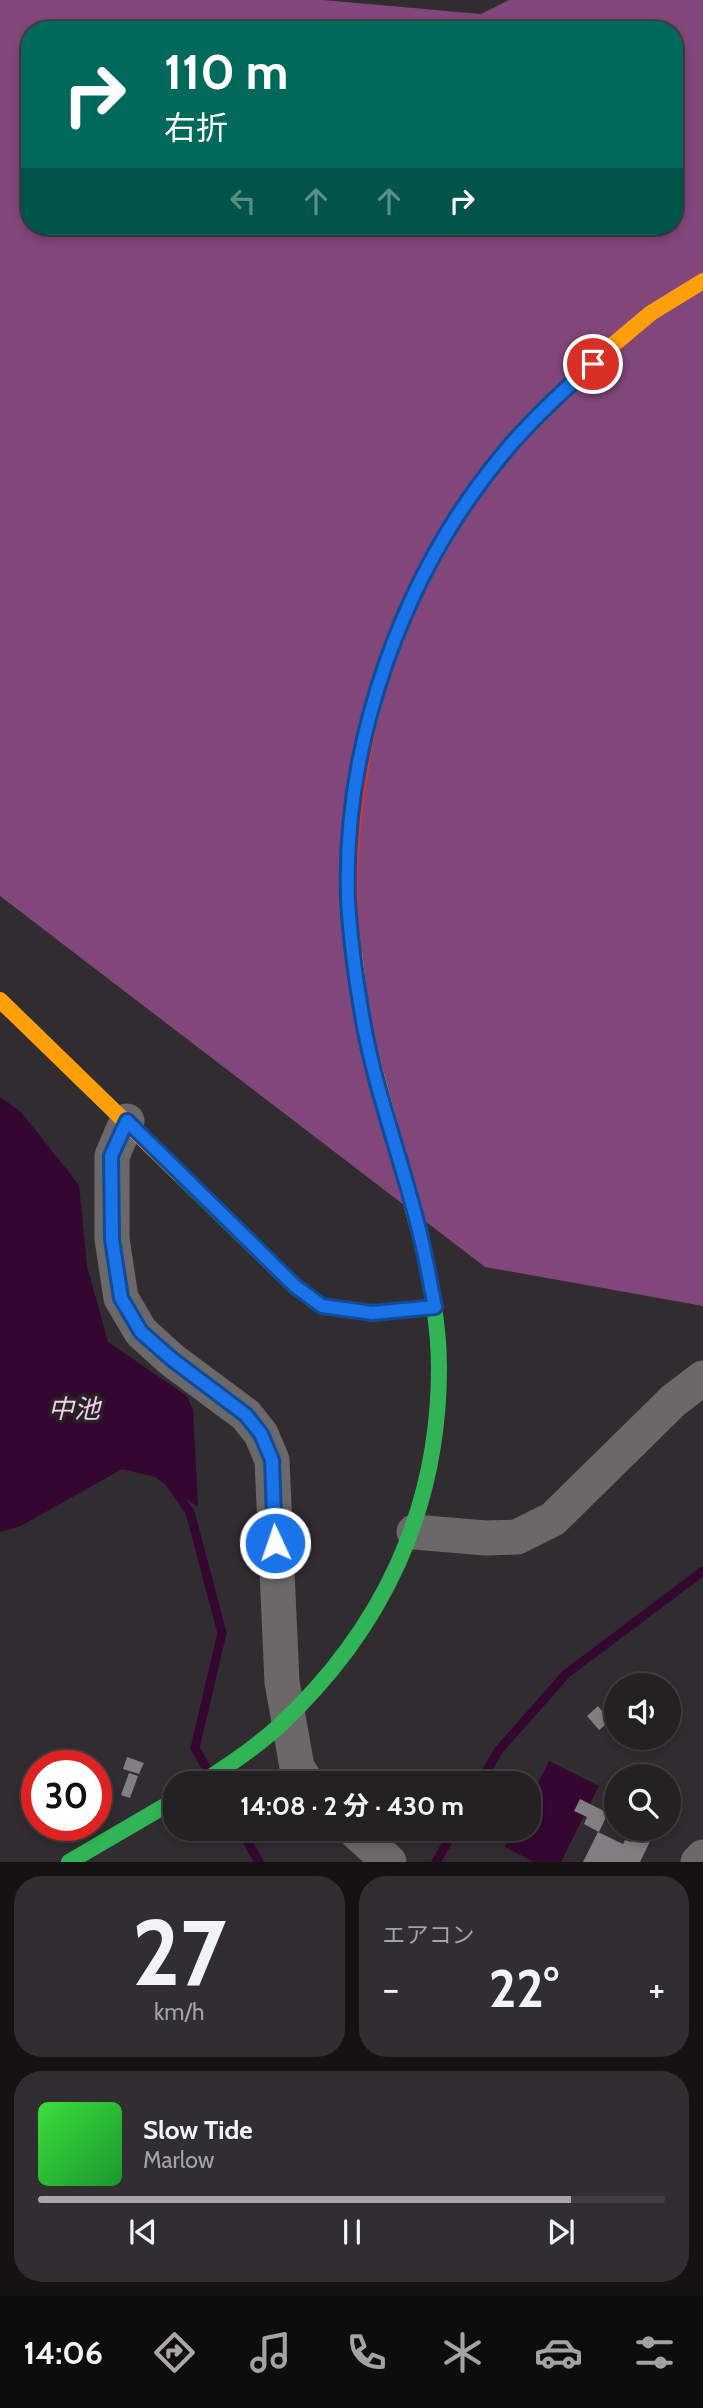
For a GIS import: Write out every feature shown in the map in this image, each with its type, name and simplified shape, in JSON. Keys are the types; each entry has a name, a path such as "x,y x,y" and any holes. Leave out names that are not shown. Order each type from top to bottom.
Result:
{"main road":[{"path":"218,1771 278,1727 321,1684 352,1647 380,1604 414,1532 429,1477 437,1432 440,1382 435,1307 420,1234 379,1090 361,1011 348,898 352,821 366,731 384,666 416,587 458,516 503,454 555,398 649,314 703,281"},
{"path":"0,1000 295,1286 322,1306 372,1313 435,1307"},
{"path":"69,1862 163,1807"}],"street":[{"path":"127,1121 111,1156 112,1239 121,1298 141,1332 173,1360 246,1415 261,1434 272,1460 282,1682 300,1771"},
{"path":"414,1532 486,1538 517,1536 553,1519 673,1401 703,1378"},
{"path":"366,1841 389,1862"},
{"path":"698,1862 703,1857"}],"shaded area":[{"path":"0,0 323,0 481,14 509,0 703,0 703,1306 485,1267 0,896"}],"water":[{"name":"中池","path":"0,1097 21,1112 79,1185 87,1266 108,1342 187,1396 193,1410 198,1507 155,1477 122,1469 21,1526 0,1532"},
{"path":"549,1761 599,1786 561,1862 534,1862 505,1847 508,1841 541,1841 541,1777"}],"building":[{"path":"598,1706 604,1714 604,1726 599,1730 587,1716"},
{"path":"127,1757 144,1763 139,1774 123,1769"},
{"path":"129,1773 138,1776 130,1798 121,1795"},
{"path":"580,1799 604,1811 604,1821 599,1832 584,1824 587,1817 574,1811"},
{"path":"598,1832 604,1835 604,1841 623,1844 624,1841 650,1841 640,1862 583,1862"}],"waterway":[{"path":"169,1482 190,1512 222,1633 195,1748 207,1769"},
{"path":"487,1771 498,1751 566,1674 703,1571"},
{"path":"247,1841 259,1862"},
{"path":"436,1862 448,1841"}],"traffic: fast":[{"path":"369,724 391,649 427,570 448,532 496,463 520,434 608,349"},
{"path":"179,1174 294,1286 322,1306 372,1313 434,1307"},
{"path":"219,1771 279,1726 315,1689 347,1650 375,1608 398,1564 416,1518 428,1470 436,1420 439,1368 436,1318 420,1236"},
{"path":"69,1862 163,1807"}],"traffic: slow":[{"path":"608,349 651,313 703,281"},
{"path":"354,952 361,1011 369,1048 420,1236"},
{"path":"0,1000 179,1174"}],"traffic: jam":[{"path":"354,952 350,866 359,780 369,724"}],"route":[{"path":"275,1543 272,1460 261,1434 246,1415 173,1360 141,1332 121,1298 112,1239 111,1156 127,1121 295,1286 322,1306 372,1313 435,1307 420,1234 382,1103 361,1011 348,898 352,821 363,744 384,666 416,587 458,516 503,454 555,398 593,364"}]}
